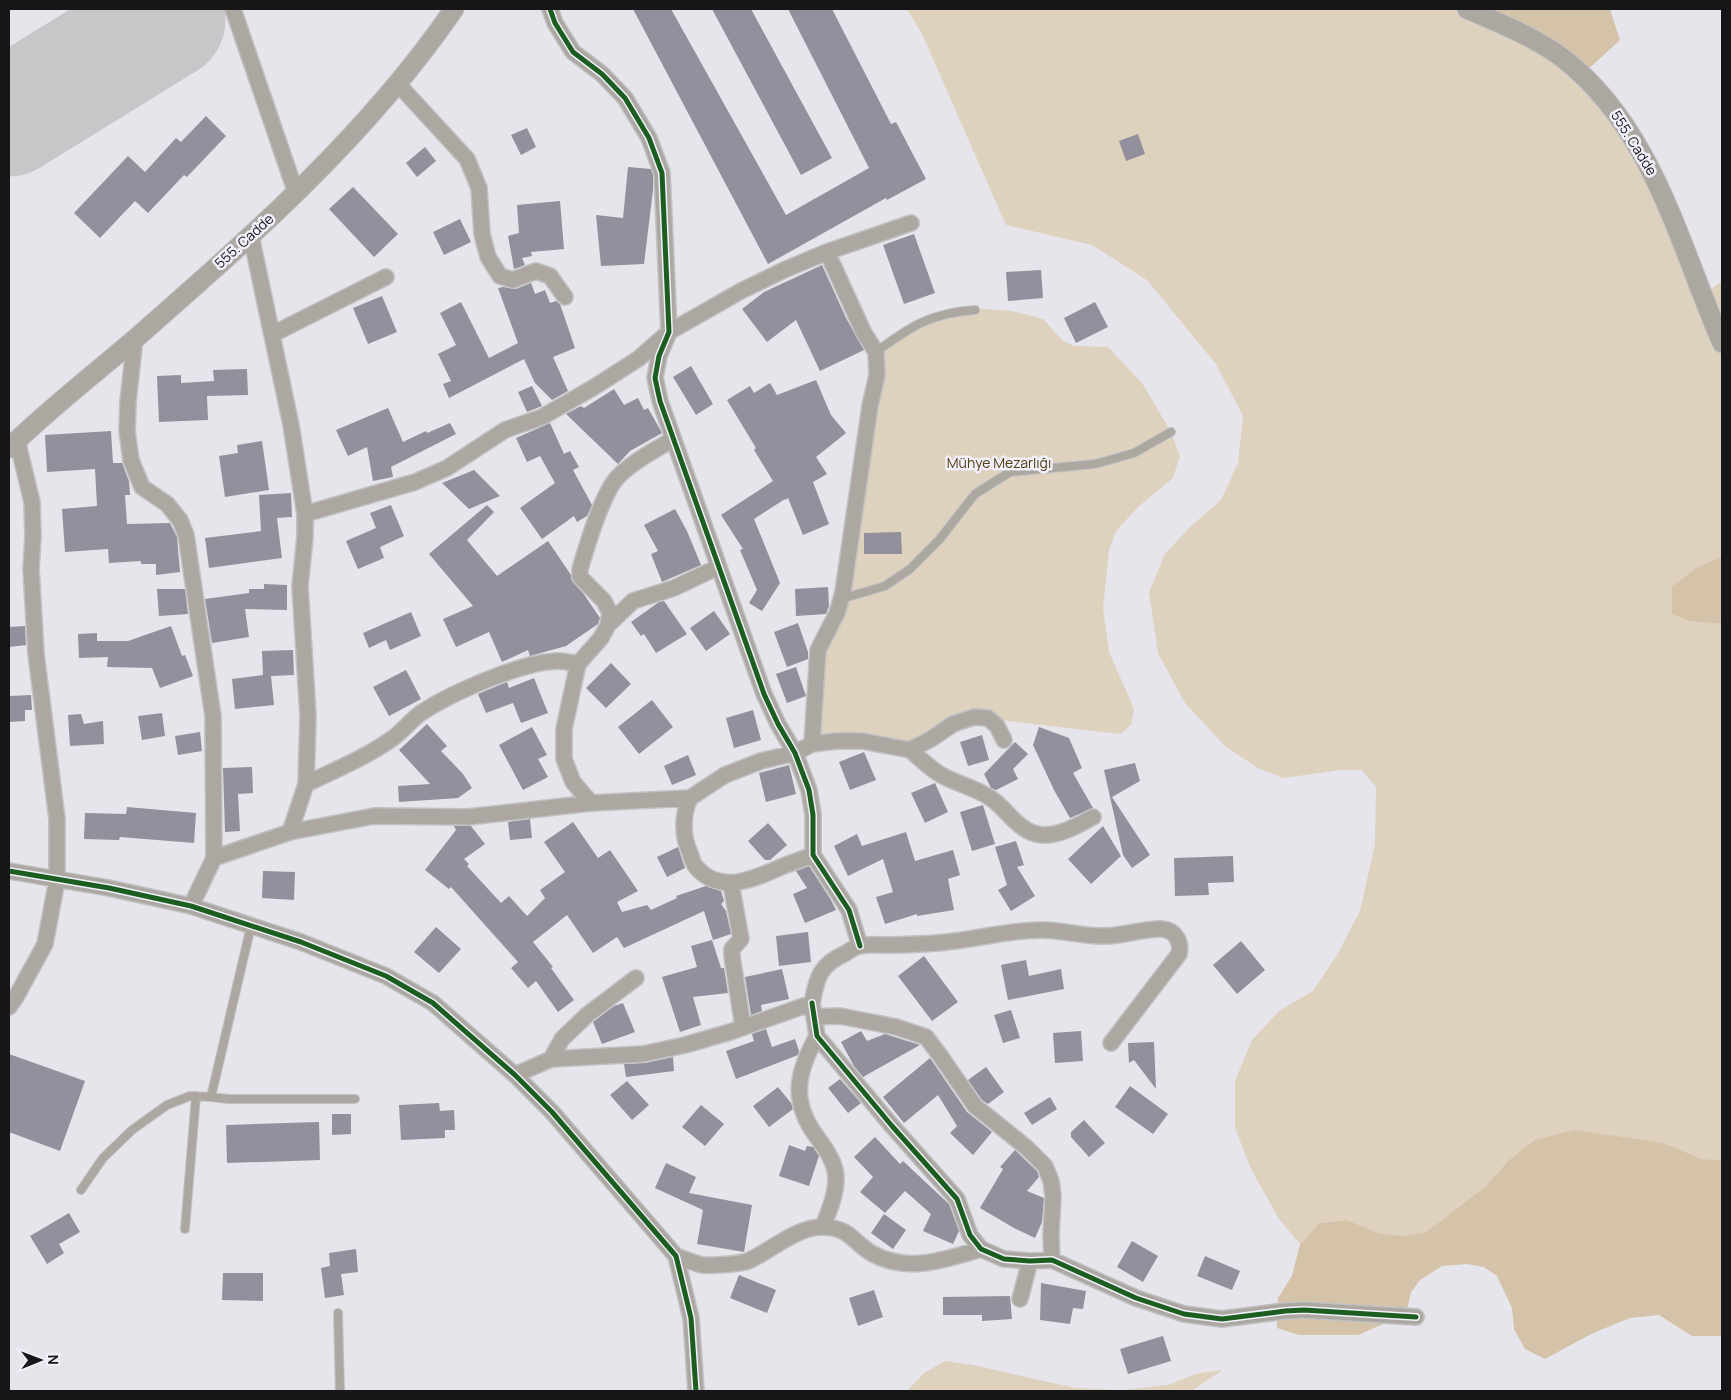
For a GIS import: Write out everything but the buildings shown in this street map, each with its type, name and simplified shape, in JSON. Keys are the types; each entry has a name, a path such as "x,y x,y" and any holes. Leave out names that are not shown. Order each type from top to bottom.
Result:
{"street":[{"path":"232,9 296,193"},
{"name":"555. Cadde","path":"13,444 251,236 333,157 398,84 454,9"},
{"path":"550,9 555,23 573,52 602,74 625,98 649,138 662,174 670,332 659,356 655,378 660,401 666,424 764,694 778,724 795,753 810,790 813,855 849,910 860,946"},
{"name":"555. Cadde","path":"1467,9 1524,36 1563,58 1595,86 1623,122 1658,181 1722,343"},
{"path":"398,84 467,159 479,188 482,234 488,257 500,276 513,280 536,271 550,276 565,297"},
{"path":"305,514 415,482 447,468 506,430 542,417 638,359 670,332 741,291 827,252 911,223"},
{"path":"251,236 291,425 305,514 305,538 300,586 308,716 306,784 290,832"},
{"path":"812,744 818,650 836,613 845,582 870,406 877,375 876,352 864,333 827,252"},
{"path":"272,334 386,277"},
{"path":"135,338 127,431 131,460 142,487 167,504 180,520 186,535 213,716 214,858 191,906"},
{"path":"591,803 573,782 564,759 564,730 578,664 601,638 608,625 610,613 604,601 580,577 580,569 604,502 616,480 632,464 673,440"},
{"path":"9,1007 45,944 57,880 57,819 36,654 31,569 33,536 32,502 13,444"},
{"path":"608,625 634,602 674,588 718,567"},
{"path":"306,784 358,759 394,738 419,714 445,697 504,674 533,666 559,661 578,664"},
{"path":"910,750 953,724 974,717 988,718 998,726 1004,740"},
{"path":"214,858 290,832 374,816 468,817 591,803 690,798 725,775 761,761 795,753 812,744 836,741 862,741 910,750 941,775 990,797 1010,817 1026,829 1041,835 1054,834 1093,817"},
{"path":"690,798 684,811 684,831 688,848 696,867 711,879 732,884 759,878 813,855"},
{"path":"9,871 109,888 191,906 301,942 386,976 433,1003 515,1075 552,1112 676,1256 691,1318 696,1391"},
{"path":"732,884 741,939 732,949 732,956 743,1027"},
{"path":"1111,1043 1179,954 1180,945 1178,939 1168,930 1144,931 1120,936 1100,936 1041,930 1001,933 944,942 860,946 835,958 822,970 815,986 813,1010 817,1036 892,1126 957,1199 970,1235 981,1249 1004,1259 1052,1260 1136,1298 1184,1314 1222,1319 1304,1310 1416,1317"},
{"path":"551,1059 562,1038 586,1015 636,978"},
{"path":"515,1075 551,1059 643,1054 685,1045 743,1027 813,1010 896,1027 926,1037 974,1106 1027,1148 1045,1166 1051,1181 1053,1196 1052,1260"},
{"path":"817,1036 807,1054 800,1074 799,1095 805,1118 828,1151 836,1176 834,1196 823,1226"},
{"path":"676,1256 703,1265 746,1262 775,1244 803,1231 823,1226 846,1232 872,1254 893,1261 921,1264 981,1249"},
{"path":"1020,1299 1030,1261"}],"lane":[{"path":"876,352 907,329 920,322 947,313 975,310"},
{"path":"841,599 885,586 910,569 939,540 975,494 1010,472 1095,464 1134,453 1172,432"},
{"path":"211,1097 251,926"},
{"path":"81,1190 103,1158 132,1130 167,1105 190,1096 228,1099 355,1099"},
{"path":"184,1229 196,1096"},
{"path":"338,1313 340,1391"}],"green space":[{"path":"907,9 1467,9 1524,35 1623,122 1703,295 1722,281 1722,556 1696,568 1672,586 1672,614 1688,621 1722,624 1722,1160 1702,1159 1662,1143 1508,1161 1485,1187 1426,1232 1402,1236 1378,1233 1347,1220 1320,1223 1300,1244 1279,1219 1251,1169 1235,1128 1235,1081 1252,1040 1279,1011 1313,991 1337,955 1360,911 1375,844 1376,787 1362,770 1341,770 1283,778 1258,768 1225,746 1185,703 1158,653 1149,592 1165,554 1190,527 1221,500 1238,463 1243,416 1216,364 1147,280 1092,245 1006,225 922,34"},
{"name":"Mühye Mezarlığı","path":"971,308 1012,311 1043,319 1063,341 1074,346 1108,347 1142,383 1171,432 1180,456 1173,478 1138,507 1116,531 1109,550 1103,608 1109,652 1134,709 1131,725 1120,734 974,717 910,750 812,744 818,650 837,613 876,352 910,325"},
{"path":"945,1361 973,1365 1075,1388 1124,1390 1168,1385 1199,1373 1223,1370 1191,1391 907,1391 924,1373"}],"shaded area":[{"path":"1467,9 1610,9 1620,40 1582,75"},
{"path":"1722,556 1722,624 1688,621 1672,614 1672,586 1696,568"},
{"path":"1575,1130 1663,1143 1702,1159 1722,1160 1722,1336 1692,1336 1659,1315 1630,1318 1593,1333 1545,1359 1525,1349 1514,1329 1512,1308 1497,1276 1484,1267 1467,1264 1442,1266 1420,1280 1411,1292 1406,1314 1358,1335 1299,1335 1277,1328 1278,1298 1292,1276 1300,1244 1320,1223 1347,1220 1378,1233 1402,1236 1426,1232 1485,1187 1508,1161 1535,1140"}],"runway":[{"path":"9,117 166,20 159,9"}],"cycle path":[{"path":"550,9 555,23 573,52 602,74 625,98 649,138 662,173 669,332 659,356 655,378 660,401 764,694 778,724 795,753 809,790 813,815 813,855 849,910 860,946"},
{"path":"9,871 109,888 191,906 301,942 386,976 433,1003 515,1075 552,1112 676,1256 691,1318 696,1391"},
{"path":"812,1003 817,1036 892,1126 957,1199 970,1235 981,1249 1004,1259 1052,1260 1136,1298 1184,1314 1222,1319 1304,1310 1416,1317"}]}
